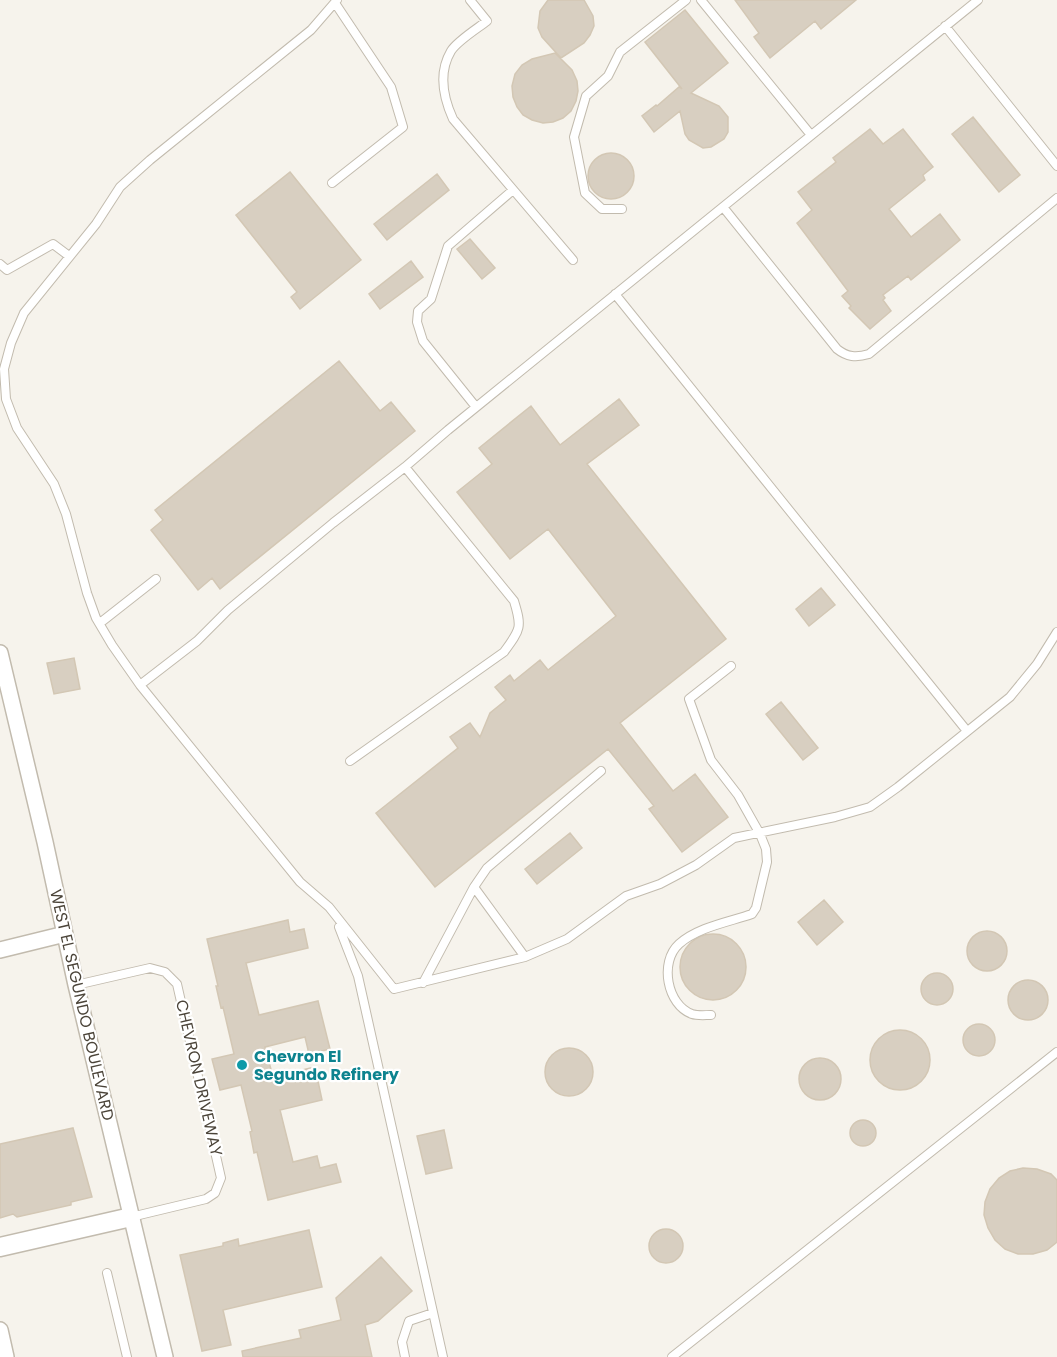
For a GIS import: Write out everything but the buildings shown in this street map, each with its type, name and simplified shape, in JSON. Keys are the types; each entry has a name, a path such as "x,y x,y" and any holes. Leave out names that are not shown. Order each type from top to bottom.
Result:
{"street":[{"name":"WEST EL SEGUNDO BOULEVARD","path":"0,653 165,1357"},
{"path":"0,950 65,934"},
{"path":"0,1247 131,1217"},
{"path":"0,1330 6,1357"}],"lane":[{"path":"470,0 488,21 452,50 443,73 444,99 453,119 573,260"},
{"path":"622,209 602,209 585,193 574,137 586,96 608,76 620,52 686,0"},
{"path":"701,0 811,135"},
{"path":"140,685 197,641 228,610 333,523 405,467 978,0"},
{"path":"332,183 403,127 391,87 336,1 311,30 150,160 120,187 96,224 24,313 11,343 4,369 6,399 17,428 54,484 66,514 87,594 99,623 112,645 140,685 300,882 328,907 394,989 525,957 567,939 626,896 660,884 696,865 734,838 835,817 870,807 1010,697 1037,664 1057,632"},
{"path":"945,26 1057,166"},
{"path":"476,407 423,341 417,322 418,311 431,299 448,246 513,190"},
{"path":"723,207 837,349 844,354 860,357 878,347 1057,198"},
{"path":"0,264 8,270 53,244 69,256"},
{"path":"615,294 967,731"},
{"path":"350,761 504,652 517,635 520,622 514,601 405,467"},
{"path":"99,623 156,579"},
{"path":"711,1015 694,1016 683,1010 674,997 668,970 670,956 679,944 695,934 752,914 756,908 767,862 766,849 760,834 738,795 711,760 688,699 731,666"},
{"path":"423,983 474,887 487,868 601,771"},
{"path":"474,887 525,957"},
{"path":"328,907 345,939 358,976 443,1357"},
{"name":"CHEVRON DRIVEWAY","path":"76,985 150,968 165,972 177,984 221,1178 215,1193 206,1199 131,1217"},
{"path":"672,1357 1057,1052"},
{"path":"107,1273 127,1357"},
{"path":"405,1357 402,1342 409,1321 433,1313"}],"place":[{"name":"Chevron El Segundo Refinery","path":"242,1065"}]}
